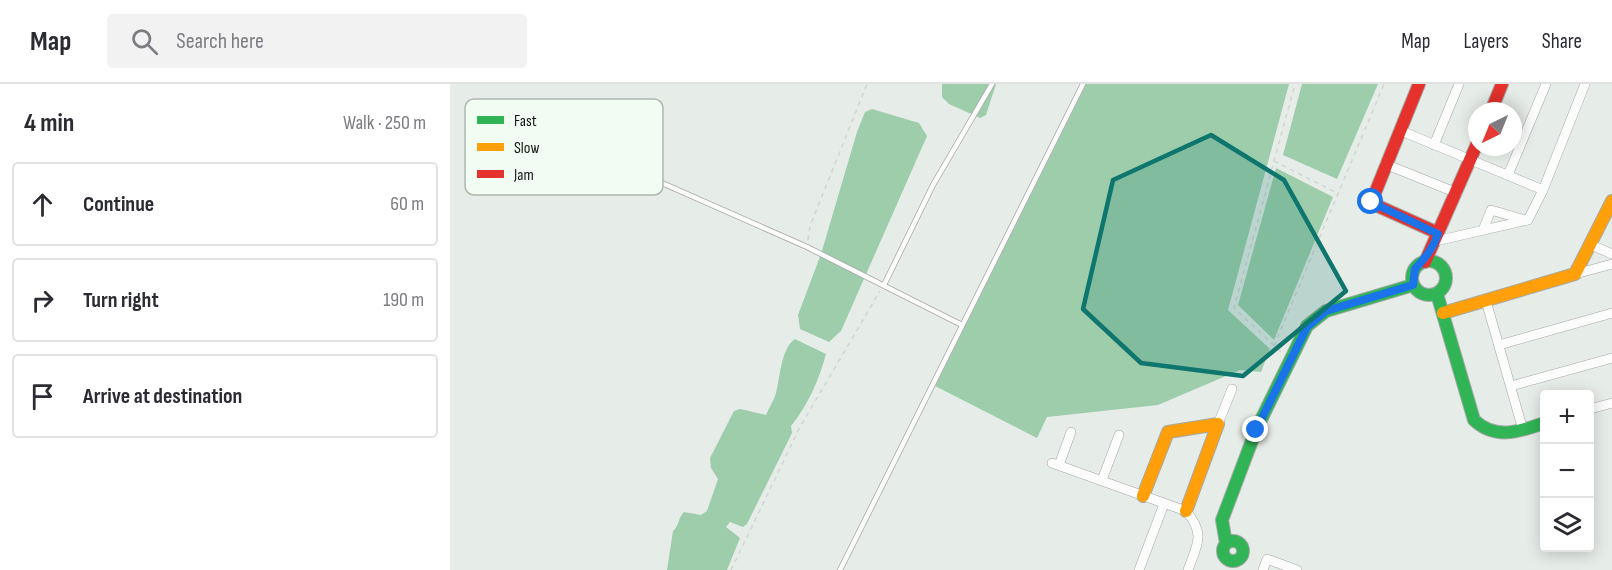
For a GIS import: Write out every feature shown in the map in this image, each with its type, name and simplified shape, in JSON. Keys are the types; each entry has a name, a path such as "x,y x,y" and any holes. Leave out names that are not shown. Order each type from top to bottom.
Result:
{"street":[{"path":"1419,84 1371,202 1437,237 1528,220"},
{"path":"1434,145 1459,84"},
{"path":"1495,102 1502,84"},
{"path":"1508,175 1546,84"},
{"path":"1528,220 1543,190 1585,84"},
{"path":"1399,130 1543,190"},
{"path":"1413,285 1415,269 1425,262 1472,156"},
{"path":"1385,164 1457,193"},
{"path":"1575,274 1611,206"},
{"path":"1483,230 1491,210 1528,220"},
{"path":"1591,246 1612,254"},
{"path":"1413,285 1426,295 1437,294 1444,286 1446,275 1440,266 1425,262"},
{"path":"1443,313 1612,264"},
{"path":"1226,543 1237,541 1244,548 1239,560 1226,565 1223,550 1226,543 1222,520 1256,430 1307,327 1326,311 1413,285"},
{"path":"1437,294 1474,420 1484,430 1500,435 1540,425"},
{"path":"1486,301 1523,430"},
{"path":"1499,345 1612,313"},
{"path":"1511,386 1612,358"},
{"path":"1186,511 1232,389"},
{"path":"1594,409 1612,403"},
{"path":"1143,496 1168,432 1218,424"},
{"path":"1071,432 1056,464 1186,511 1195,522 1199,534 1188,570"},
{"path":"1102,480 1119,435"},
{"path":"1139,570 1164,504"},
{"path":"1263,570 1267,559 1297,570"}],"lane":[{"path":"884,285 933,185 992,84"},
{"path":"840,570 1083,84"},
{"path":"663,183 807,247 962,325"}],"path":[{"path":"807,247 810,226 867,84"},
{"path":"1290,359 1273,346 1234,308 1294,84"},
{"path":"1273,346 1384,84"},
{"path":"1274,161 1337,193"},
{"path":"731,570 800,427 884,285"}],"highlighted area":[{"path":"1211,135 1284,180 1346,291 1243,376 1141,363 1083,309 1113,180"}],"shaded area":[{"path":"942,84 996,84 986,115 980,118 949,104 942,97"},
{"path":"1086,84 1289,84 1228,310 1270,349 1261,372 1240,370 1158,405 1047,417 1037,438 935,386"},
{"path":"1302,84 1378,84 1337,179 1283,155"},
{"path":"872,109 919,123 927,136 841,331 829,342 800,329 798,315 821,254 857,132 865,112"},
{"path":"1276,168 1333,197 1274,340 1238,305"},
{"path":"795,339 826,354 808,401 791,426 792,433 747,524 743,527 730,522 726,527 740,538 727,570 667,570 673,531 682,514 684,512 701,515 707,511 718,479 711,468 710,458 734,411 740,409 766,415 776,393 784,356 790,343"}],"traffic: fast":[{"path":"1429,261 1441,266 1446,278 1441,290 1429,295 1417,290 1412,278 1417,266 1429,261"},
{"path":"1226,543 1222,520 1256,430 1307,326 1326,311 1413,285"},
{"path":"1437,294 1474,420 1490,430 1499,432 1516,431 1540,424"},
{"path":"1229,541 1237,541 1243,547 1243,551 1243,555 1237,561 1229,561 1223,555 1223,547 1229,541"}],"traffic: slow":[{"path":"1443,313 1575,274 1612,201"},
{"path":"1143,496 1168,432 1218,424 1186,511"}],"traffic: jam":[{"path":"1419,84 1371,203 1438,233"},
{"path":"1495,102 1502,84"},
{"path":"1425,262 1472,156"}],"route":[{"path":"1256,430 1290,359 1307,327 1316,317 1326,311 1384,296 1413,285 1415,269 1425,262 1436,241 1438,234 1374,206 1371,202"}]}
